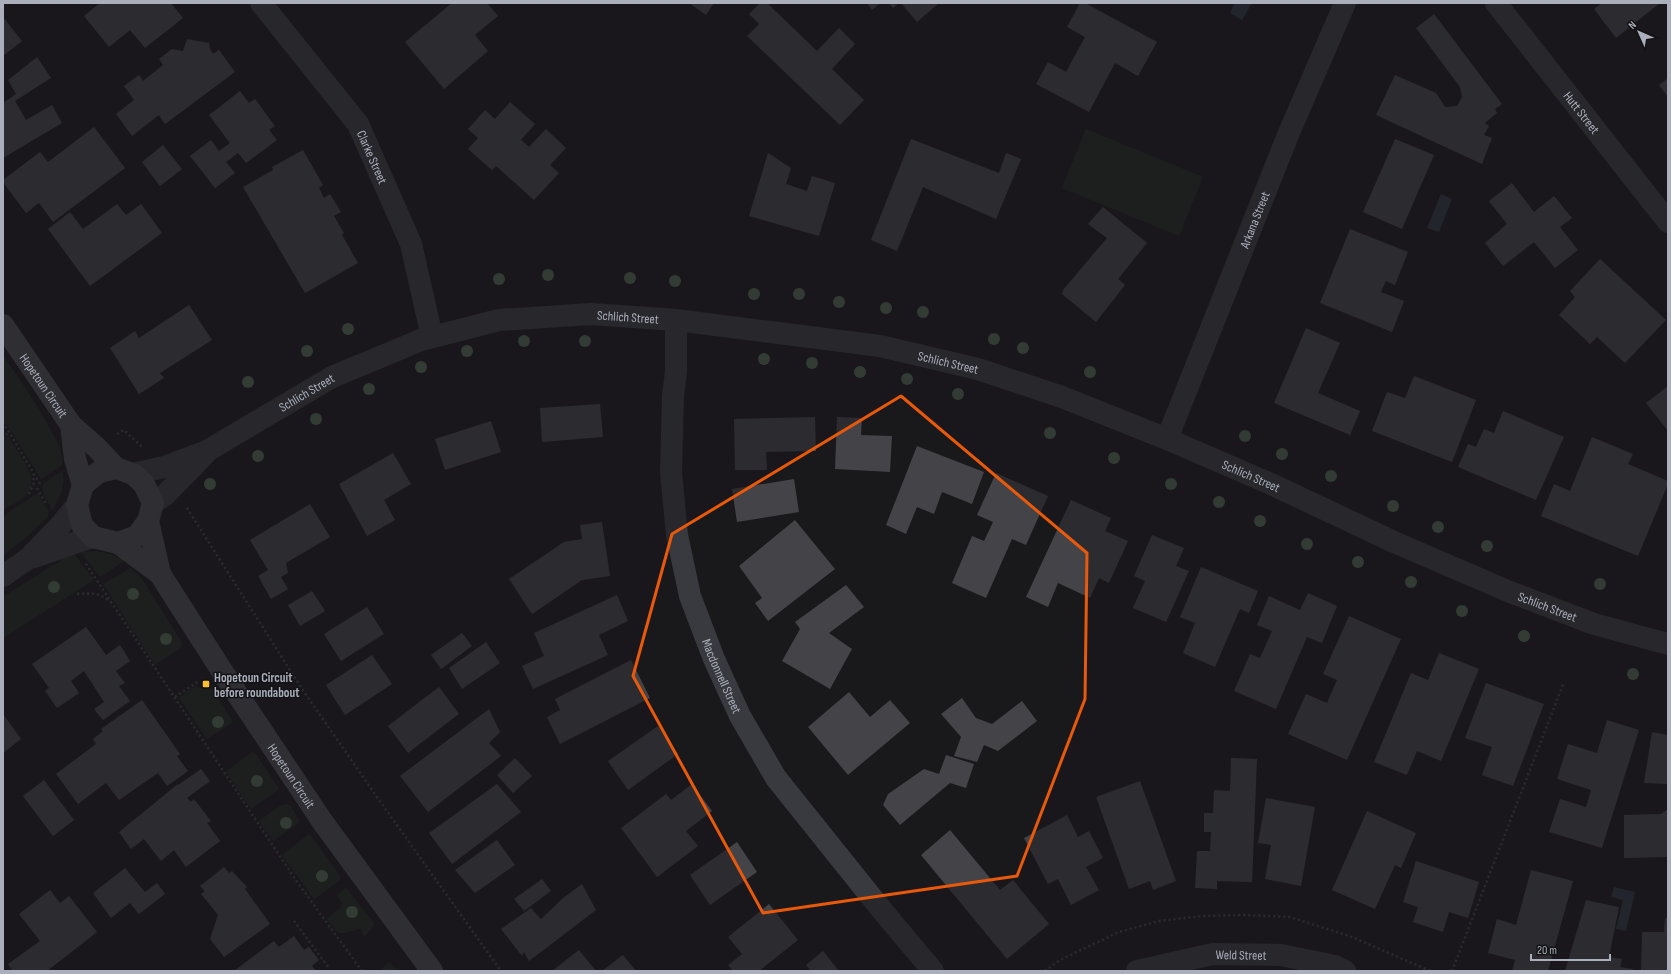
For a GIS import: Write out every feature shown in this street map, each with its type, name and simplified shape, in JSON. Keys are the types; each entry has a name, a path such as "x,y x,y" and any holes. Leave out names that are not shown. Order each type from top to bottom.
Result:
{"main road":[{"name":"Hopetoun Circuit","path":"3,325 71,425 125,471"},
{"name":"Hopetoun Circuit","path":"71,425 80,495"},
{"path":"125,471 144,484 150,512 137,536 118,543 93,537 82,525 80,495 99,472 125,471"},
{"name":"Hopetoun Circuit","path":"150,512 160,574"},
{"name":"Hopetoun Circuit","path":"118,543 160,574 222,672 322,821 432,971"}],"street":[{"name":"Clarke Street","path":"261,3 358,124 410,244 432,337"},
{"name":"Arkana Street","path":"1167,439 1288,135 1345,3"},
{"name":"Hutt Street","path":"1496,3 1668,222"},
{"name":"Schlich Street","path":"150,512 165,495 169,476 207,451 332,377 421,340 499,320 591,314 676,320 887,347 985,372 1062,397 1167,439 1271,484 1394,542 1510,592 1594,624 1668,644"},
{"name":"Macdonnell Street","path":"676,320 676,372 673,396 671,472 677,535 690,596 714,659 740,716 776,778 881,909 934,971"},
{"path":"125,471 169,476"},
{"path":"3,576 29,558 59,527 80,495"},
{"path":"29,558 93,537"},
{"name":"Weld Street","path":"1137,971 1213,954 1281,956 1335,966 1345,971"}],"path":[{"path":"3,422 40,484"},
{"path":"124,430 169,476 192,518 302,689 501,971"},
{"path":"3,439 9,431"},
{"path":"29,494 34,483 33,471"},
{"path":"70,544 114,604 295,879 362,971"},
{"path":"77,594 95,593 103,596 114,604"},
{"path":"175,697 202,678"},
{"path":"1452,971 1564,682"},
{"path":"294,921 329,968"}],"highlighted area":[{"path":"901,396 1087,553 1085,699 1017,876 763,913 633,676 672,534"}],"shaded area":[{"path":"1235,3 1252,3 1242,20 1230,13"},
{"path":"1086,129 1203,177 1179,236 1062,188"},
{"path":"1441,194 1452,199 1439,232 1427,228"},
{"path":"3,357 30,395 50,428 62,456 62,465 41,479 3,418"},
{"path":"8,436 29,471 31,486 29,492 24,497 3,510 3,443"},
{"path":"62,471 64,480 62,490 52,510 42,491 43,484"},
{"path":"38,493 49,513 48,517 24,539 3,555 3,516"},
{"path":"96,551 110,554 123,560 123,562 100,577 81,552"},
{"path":"75,555 94,580 3,638 3,597 66,557"},
{"path":"131,568 142,579 182,643 182,647 155,665 103,584"},
{"path":"195,686 205,690 210,686 233,722 207,739 179,698"},
{"path":"252,752 256,754 279,789 251,809 226,772"},
{"path":"287,804 291,806 300,822 273,841 259,821 280,806"},
{"path":"309,834 340,876 340,880 314,899 282,855"},
{"path":"1614,887 1635,892 1626,931 1616,929 1623,900 1611,897"},
{"path":"346,888 374,923 373,927 364,937 361,929 338,933 327,919 340,908 342,903 337,895"},
{"path":"390,962 397,971 379,971"}],"building":[{"path":"100,3 171,3 183,18 145,48 130,30 109,47 84,16"},
{"path":"452,3 487,3 498,16 475,35 488,51 444,89 405,42"},
{"path":"689,3 714,3 706,15"},
{"path":"760,3 767,3 817,51 839,28 855,44 832,69 864,100 840,125 747,36 759,24 749,14"},
{"path":"867,3 880,3 872,10"},
{"path":"889,3 899,3 893,8"},
{"path":"901,3 939,3 917,22"},
{"path":"1080,3 1085,3 1157,42 1138,76 1115,63 1089,112 1036,84 1048,62 1066,72 1085,37 1067,27"},
{"path":"1602,3 1660,3 1616,38 1594,9"},
{"path":"1434,14 1502,104 1495,109 1497,113 1485,123 1489,126 1484,135 1492,138 1482,164 1376,115 1395,75 1436,93 1445,107 1457,106 1462,97 1460,87 1416,28"},
{"path":"3,17 22,41 3,56"},
{"path":"187,39 209,43 213,54 219,50 235,72 165,124 159,115 132,136 116,114 134,100 124,86 139,75 143,81 163,65 159,59 172,49 183,51"},
{"path":"37,57 51,78 15,101 26,120 52,105 62,123 3,158 3,103 16,94 8,80"},
{"path":"1668,78 1668,97 1659,85"},
{"path":"240,91 249,103 255,99 275,126 269,130 277,140 246,163 238,153 226,162 235,173 215,188 190,156 211,140 219,151 230,143 209,115"},
{"path":"510,102 535,124 521,140 529,147 546,129 566,148 550,165 559,173 534,200 496,166 492,170 468,149 478,138 468,129 485,110 495,119"},
{"path":"94,127 125,168 53,222 39,203 26,213 3,180 40,152 48,162"},
{"path":"911,139 999,173 1006,153 1021,159 996,219 923,187 897,251 871,240"},
{"path":"1395,139 1434,155 1402,229 1363,212"},
{"path":"163,145 182,169 160,186 142,162"},
{"path":"303,150 323,185 319,188 324,198 330,194 341,212 334,216 344,233 342,235 358,263 305,293 243,187 273,170 272,167"},
{"path":"768,153 791,168 786,184 807,191 812,176 835,183 819,236 749,216"},
{"path":"1512,183 1534,212 1554,196 1572,218 1560,227 1578,250 1555,268 1534,242 1503,266 1485,243 1507,224 1489,201"},
{"path":"117,204 126,215 141,204 162,233 90,286 48,229 70,212 83,229"},
{"path":"1103,207 1147,243 1118,279 1125,285 1096,322 1062,294 1063,290 1107,238 1088,224"},
{"path":"1350,229 1408,252 1395,285 1386,281 1381,292 1404,301 1392,332 1320,303"},
{"path":"1600,259 1666,320 1625,363 1597,337 1590,344 1559,315 1575,297 1570,291"},
{"path":"189,305 212,340 160,373 164,378 139,394 110,348 135,331 139,338"},
{"path":"1306,328 1340,343 1318,393 1360,411 1350,435 1274,403"},
{"path":"1414,376 1476,400 1452,462 1372,431 1387,392 1405,398"},
{"path":"1668,386 1668,431 1646,403"},
{"path":"600,404 603,437 542,442 540,408"},
{"path":"1503,411 1564,437 1536,500 1458,467 1468,444 1476,447 1484,429 1494,433"},
{"path":"815,417 816,451 766,452 767,470 735,470 734,419"},
{"path":"837,417 862,418 861,435 892,436 890,472 835,469"},
{"path":"491,421 501,452 445,470 435,439"},
{"path":"1592,437 1633,454 1628,464 1668,481 1638,556 1541,516 1554,484 1570,491"},
{"path":"917,446 984,472 972,504 942,492 934,514 917,507 906,534 886,525"},
{"path":"393,453 411,484 384,500 395,520 367,536 339,484"},
{"path":"996,473 1048,496 1026,545 1012,539 986,598 952,583 972,536 984,541 993,522 977,515"},
{"path":"794,479 799,512 737,522 732,489"},
{"path":"1071,500 1111,518 1105,531 1128,541 1109,583 1099,578 1090,598 1058,583 1048,607 1026,597"},
{"path":"310,504 330,537 286,563 288,573 281,577 288,589 271,599 258,576 268,570 250,540"},
{"path":"795,520 835,569 768,621 755,603 762,598 739,566"},
{"path":"602,522 610,576 582,580 532,614 509,579 564,542 582,539 580,525"},
{"path":"1152,535 1184,548 1176,566 1189,571 1166,622 1133,608 1145,581 1134,576"},
{"path":"1201,567 1258,591 1249,613 1240,609 1215,667 1183,653 1195,623 1180,617"},
{"path":"846,585 864,607 829,633 852,649 830,689 782,661 800,629 795,622"},
{"path":"312,591 325,611 300,626 288,605"},
{"path":"1308,593 1337,606 1322,643 1307,637 1276,709 1234,691 1250,654 1260,658 1272,631 1257,625 1269,596 1300,610"},
{"path":"617,595 628,621 599,635 608,655 533,689 522,666 544,656 534,633"},
{"path":"367,607 384,634 341,661 324,634"},
{"path":"1349,616 1401,639 1347,760 1288,734 1306,694 1327,703 1337,680 1323,674"},
{"path":"86,627 106,655 120,645 130,661 116,671 125,683 119,686 130,701 103,720 94,709 104,702 84,671 71,681 79,693 57,708 45,691 49,688 32,664"},
{"path":"462,633 472,646 441,669 431,655"},
{"path":"486,642 500,663 462,689 449,668"},
{"path":"1439,653 1479,669 1441,761 1417,751 1407,775 1374,762 1411,673 1428,680"},
{"path":"372,655 392,684 345,715 326,685"},
{"path":"631,660 650,698 560,744 547,717 560,710 555,699"},
{"path":"1486,683 1544,704 1513,786 1482,775 1492,747 1465,738"},
{"path":"439,687 459,714 408,753 388,726"},
{"path":"849,692 870,717 890,700 910,723 848,775 808,727"},
{"path":"962,698 976,718 992,724 1022,701 1037,721 998,751 984,745 977,762 954,756 961,737 941,714"},
{"path":"142,700 180,754 177,756 188,771 167,786 158,773 119,800 106,783 78,804 56,774 96,744 93,739 103,731 101,729"},
{"path":"489,709 500,732 489,743 501,756 428,812 400,776"},
{"path":"3,714 21,739 3,753"},
{"path":"1607,720 1639,730 1602,848 1549,832 1560,799 1586,807 1591,790 1557,779 1568,744 1597,753"},
{"path":"658,726 678,754 628,790 608,761"},
{"path":"1652,732 1668,735 1668,784 1644,783"},
{"path":"946,755 974,764 966,788 950,783 900,825 883,805 888,794 924,769 939,774"},
{"path":"515,758 532,776 513,793 497,775"},
{"path":"1231,758 1257,759 1252,882 1217,881 1217,889 1195,888 1197,851 1210,851 1211,832 1204,832 1204,813 1213,813 1214,790 1230,791"},
{"path":"201,769 210,781 187,798 191,802 194,799 211,821 207,823 220,841 186,867 174,850 161,861 144,839 131,849 119,832 178,784"},
{"path":"44,780 74,820 53,836 23,796"},
{"path":"1140,781 1176,881 1153,890 1150,881 1129,889 1096,797"},
{"path":"497,784 521,812 452,864 429,833"},
{"path":"692,784 712,811 686,831 698,846 657,877 621,828 666,794 671,800"},
{"path":"1266,798 1315,807 1301,886 1265,879 1271,845 1258,843"},
{"path":"1668,809 1668,857 1624,858 1624,815 1661,814"},
{"path":"1367,811 1416,833 1401,868 1395,865 1375,909 1332,890"},
{"path":"1067,815 1078,837 1089,831 1103,858 1086,867 1099,890 1071,905 1058,879 1048,884 1024,838"},
{"path":"950,830 1000,890 1013,880 1049,924 1007,959 921,855"},
{"path":"497,840 515,865 475,893 455,870"},
{"path":"737,842 757,872 710,905 690,875"},
{"path":"1416,861 1479,882 1468,918 1449,912 1443,932 1413,922 1418,907 1403,902"},
{"path":"224,867 229,873 232,871 247,887 245,889 270,924 224,957 210,939 218,915 201,894 205,891 200,886"},
{"path":"125,868 145,892 157,883 165,894 139,914 130,903 111,918 93,893"},
{"path":"1531,870 1573,881 1548,971 1512,971 1515,960 1488,953 1497,919 1516,925"},
{"path":"542,879 551,891 524,911 514,899"},
{"path":"582,884 596,910 529,961 524,952 522,956 501,929 531,908 541,919 562,899"},
{"path":"50,890 60,903 69,896 97,932 47,971 10,971 12,970 8,964 40,941 19,914"},
{"path":"1586,900 1619,907 1609,957 1622,959 1620,967 1633,969 1632,971 1565,971"},
{"path":"769,904 798,940 759,971 733,971 728,965 742,954 728,937"},
{"path":"1665,918 1668,918 1668,971 1641,971 1642,932 1664,932"},
{"path":"294,936 304,950 309,947 319,960 312,966 316,971 234,971 274,941 279,947"},
{"path":"579,950 596,971 552,971"},
{"path":"823,951 839,971 811,971 806,965"},
{"path":"623,955 636,971 602,971"}],"place":[{"name":"Hopetoun Circuit before roundabout","path":"206,684"}]}
